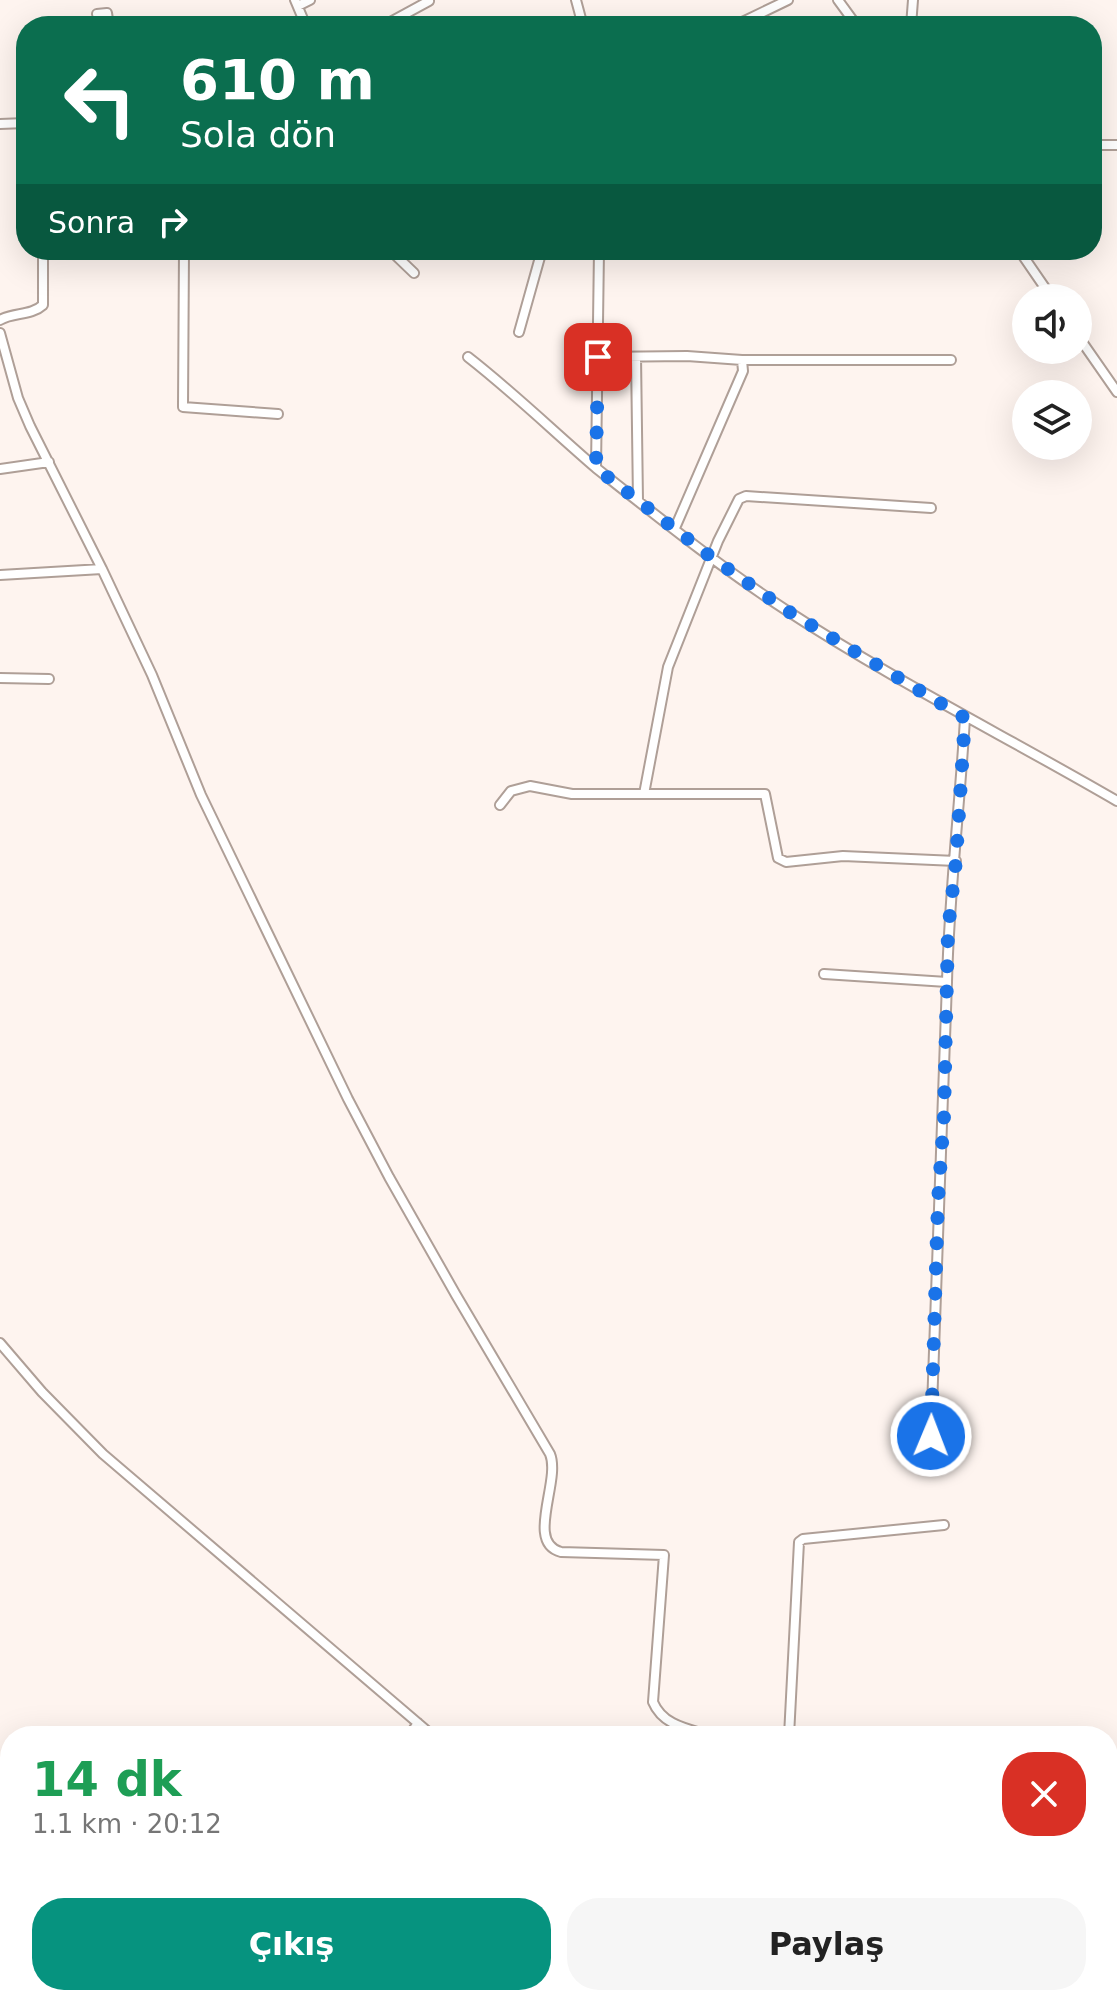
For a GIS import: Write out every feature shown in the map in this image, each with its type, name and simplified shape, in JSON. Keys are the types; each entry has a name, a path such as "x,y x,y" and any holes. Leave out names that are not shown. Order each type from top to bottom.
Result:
{"street":[{"path":"296,3 310,0"},
{"path":"755,16 788,0"},
{"path":"401,16 429,1"},
{"path":"97,14 107,13 107,16"},
{"path":"0,320 35,311 43,305 43,260"},
{"path":"184,260 183,407 278,414"},
{"path":"400,260 414,273"},
{"path":"519,332 539,260"},
{"path":"596,468 599,260"},
{"path":"1026,260 1042,284"},
{"path":"0,333 18,398 152,675 201,795 348,1099 448,1282 550,1454 554,1471 544,1533 546,1541 551,1548 561,1552 664,1555 653,1702 666,1719 681,1726"},
{"path":"1092,356 1117,392"},
{"path":"468,357 515,393 541,422 596,468 711,557 786,610 965,718 1117,801"},
{"path":"598,357 951,360"},
{"path":"636,357 638,501"},
{"path":"675,528 743,371 742,360"},
{"path":"0,469 49,462"},
{"path":"644,794 668,667 711,557 737,501 744,497 931,508"},
{"path":"0,575 102,569"},
{"path":"0,678 49,679"},
{"path":"931,1436 948,931 956,861 965,718"},
{"path":"500,805 511,791 530,786 572,794 765,794 778,858 786,862 843,856 956,861"},
{"path":"824,974 947,982"},
{"path":"0,1343 42,1392 103,1454 421,1726"},
{"path":"789,1726 797,1544 803,1539 944,1525"}],"route":[{"path":"598,357 596,468 711,557 786,610 965,718 956,861 948,931 931,1436"}]}
